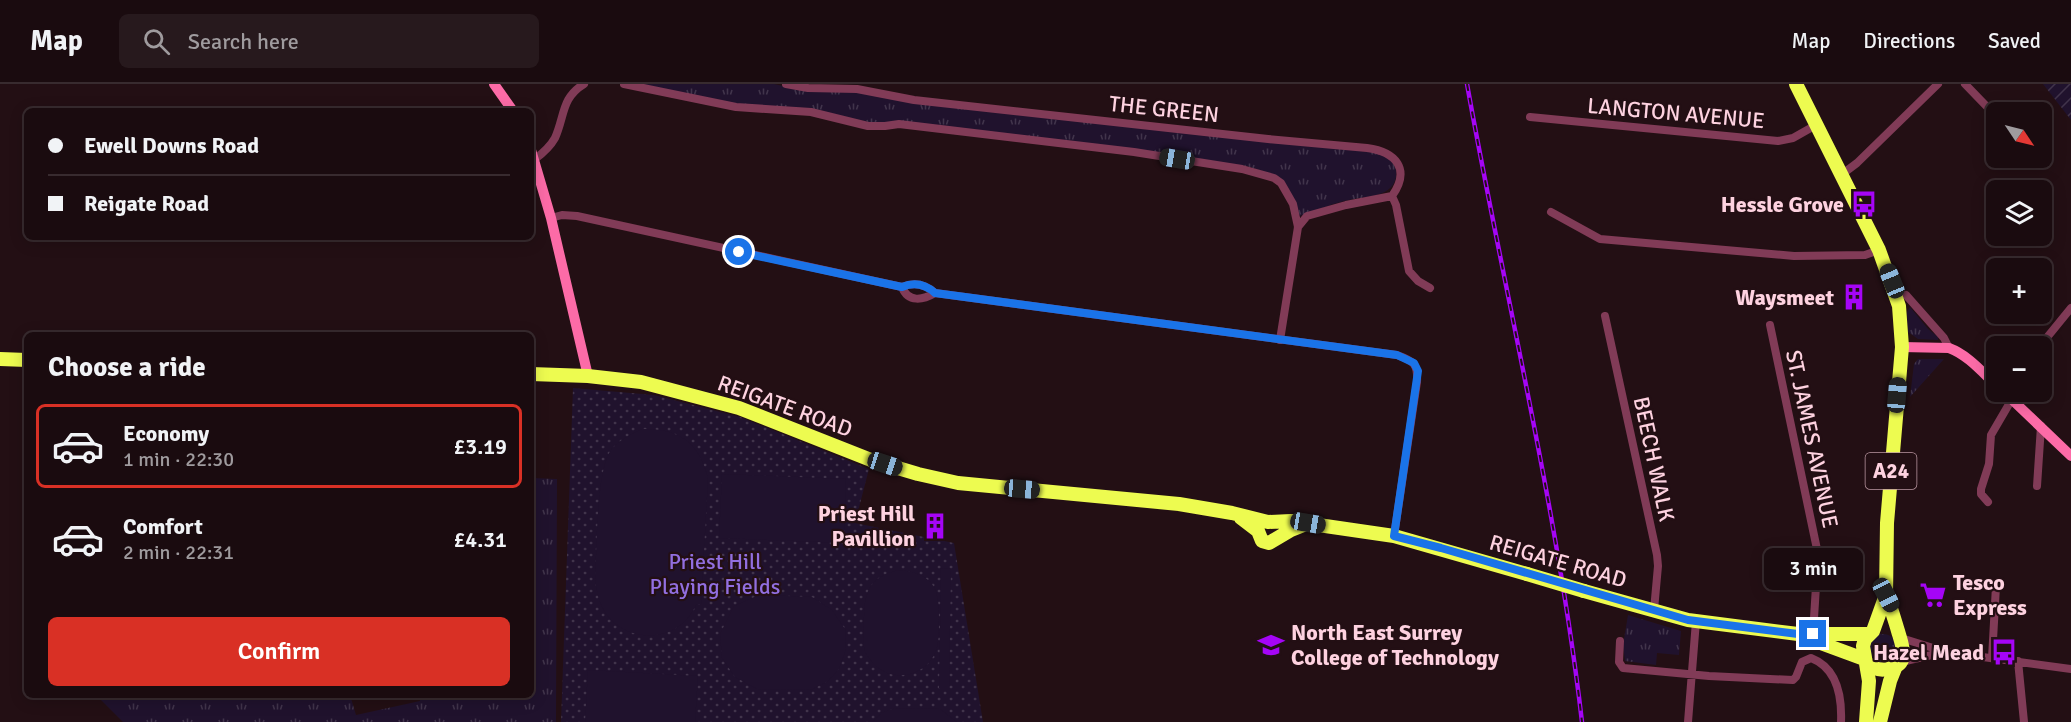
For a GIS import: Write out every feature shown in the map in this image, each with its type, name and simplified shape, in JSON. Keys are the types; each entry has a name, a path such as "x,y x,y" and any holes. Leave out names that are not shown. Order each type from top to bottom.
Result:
{"highway":[{"name":"A24","path":"1797,85 1879,250 1899,306 1902,347 1887,523 1886,595 1863,646 1869,681 1866,722"},
{"path":"0,359 24,360"},
{"name":"REIGATE ROAD","path":"534,374 588,376 641,382 739,408 872,460 948,481 1179,504 1238,514 1279,530 1278,538 1308,523"},
{"name":"REIGATE ROAD","path":"1266,525 1291,521 1394,536 1696,621 1798,634 1871,632"},
{"name":"A24","path":"1880,722 1887,689 1897,664 1903,656 1904,647 1886,595"},
{"path":"1871,632 1884,628 1900,636"},
{"name":"REIGATE ROAD","path":"1798,634 1865,661"},
{"path":"1865,661 1872,667 1886,670 1897,664"}],"street":[{"path":"494,84 511,108"},
{"path":"534,155 546,150 554,139 567,101 584,84"},
{"name":"THE GREEN","path":"624,84 736,107 811,112 868,126 899,124 1134,152 1263,173 1274,178 1286,191 1293,204 1298,227 1280,340"},
{"name":"THE GREEN","path":"786,84 808,88 857,89 914,100 1380,149 1389,153 1400,167 1401,176 1392,196"},
{"path":"1841,175 1857,164 1938,84"},
{"path":"1965,84 1986,106"},
{"name":"LANGTON AVENUE","path":"1530,117 1778,141 1792,138 1816,126"},
{"path":"534,158 551,218 588,376"},
{"path":"1298,227 1307,216 1392,196 1396,205 1409,271 1418,281 1430,288"},
{"path":"1551,212 1600,238 1794,256 1865,255 1879,250"},
{"path":"551,218 562,215 577,216 902,287 910,283 918,284 935,293"},
{"path":"902,287 904,293 913,299 921,299 935,293 1397,355 1414,363 1418,371 1417,382 1394,536"},
{"path":"1906,296 1944,338 1949,348"},
{"path":"2048,336 2071,308"},
{"name":"BEECH WALK","path":"1605,316 1658,561 1654,610"},
{"name":"ST. JAMES AVENUE","path":"1770,325 1818,554 1813,634"},
{"path":"1902,347 1949,348 1962,354 1986,376"},
{"path":"1988,502 1981,494 1981,489 1988,470 1991,435 2003,402"},
{"path":"2016,402 2071,456"},
{"path":"2037,486 2042,426"},
{"path":"1992,658 1999,596 1996,586"},
{"path":"1688,722 1696,621"},
{"path":"1900,636 1946,652 2071,669"},
{"path":"1620,641 1619,662 1623,668 1793,680 1799,673 1802,662 1811,658 1823,664 1833,678 1841,707 1841,722"},
{"path":"1897,664 1946,652"},
{"path":"2018,661 2024,722"}],"green space":[{"path":"639,84 774,84 796,89 856,92 1378,153 1394,165 1396,177 1389,189 1383,193 1344,201 1300,216 1272,174 1246,166 1126,149 868,122 813,109 737,104"},
{"path":"2043,84 2071,84 2071,120"},
{"path":"1910,307 1928,329 1938,337 1938,340 1918,339 1908,332 1907,312"},
{"path":"1918,359 1944,359 1910,397 1914,364"},
{"name":"Priest Hill Playing Fields","path":"573,388 654,395 740,417 869,469 855,523 954,543 983,722 561,722"},
{"path":"642,429 666,431 686,440 699,455 708,479 701,604 697,604 679,626 661,634 651,635 631,632 614,622 602,607 595,580 600,493 606,460 618,443"},
{"path":"722,474 846,479 844,543 719,538"},
{"path":"534,478 557,479 556,722 123,722 99,698 351,698 356,715 420,701 420,698 534,698"},
{"path":"941,568 951,569 949,688 939,688"},
{"path":"899,570 917,574 932,584 936,592 939,611 938,642 932,659 920,670 904,675 887,673 877,667 867,655 863,641 865,604 870,588 880,577"},
{"path":"759,595 812,597 832,610 845,629 846,649 839,669 828,681 811,690 757,689 735,677 722,658 720,634 734,606"},
{"path":"1628,615 1681,631 1679,655 1657,653 1656,665 1625,661 1623,645"},
{"path":"1883,634 1893,638 1897,648 1893,658 1883,662 1873,658 1869,648 1873,638"},
{"path":"588,670 698,676 695,722 585,722"},
{"path":"896,708 940,709 957,722 873,722 881,713"}],"railway":[{"path":"1467,84 1545,482 1582,722"}],"place":[{"name":"Hessle Grove","path":"1864,204"},
{"name":"Waysmeet","path":"1854,297"},
{"name":"Priest Hill Pavillion","path":"935,526"},
{"name":"Tesco Express","path":"1933,595"},
{"name":"North East Surrey College of Technology","path":"1271,645"},
{"name":"Hazel Mead","path":"2004,652"}],"route":[{"path":"739,252 902,287 910,283 918,284 935,293 1407,358 1414,363 1418,371 1394,536 1688,620 1757,630 1813,634"}]}
